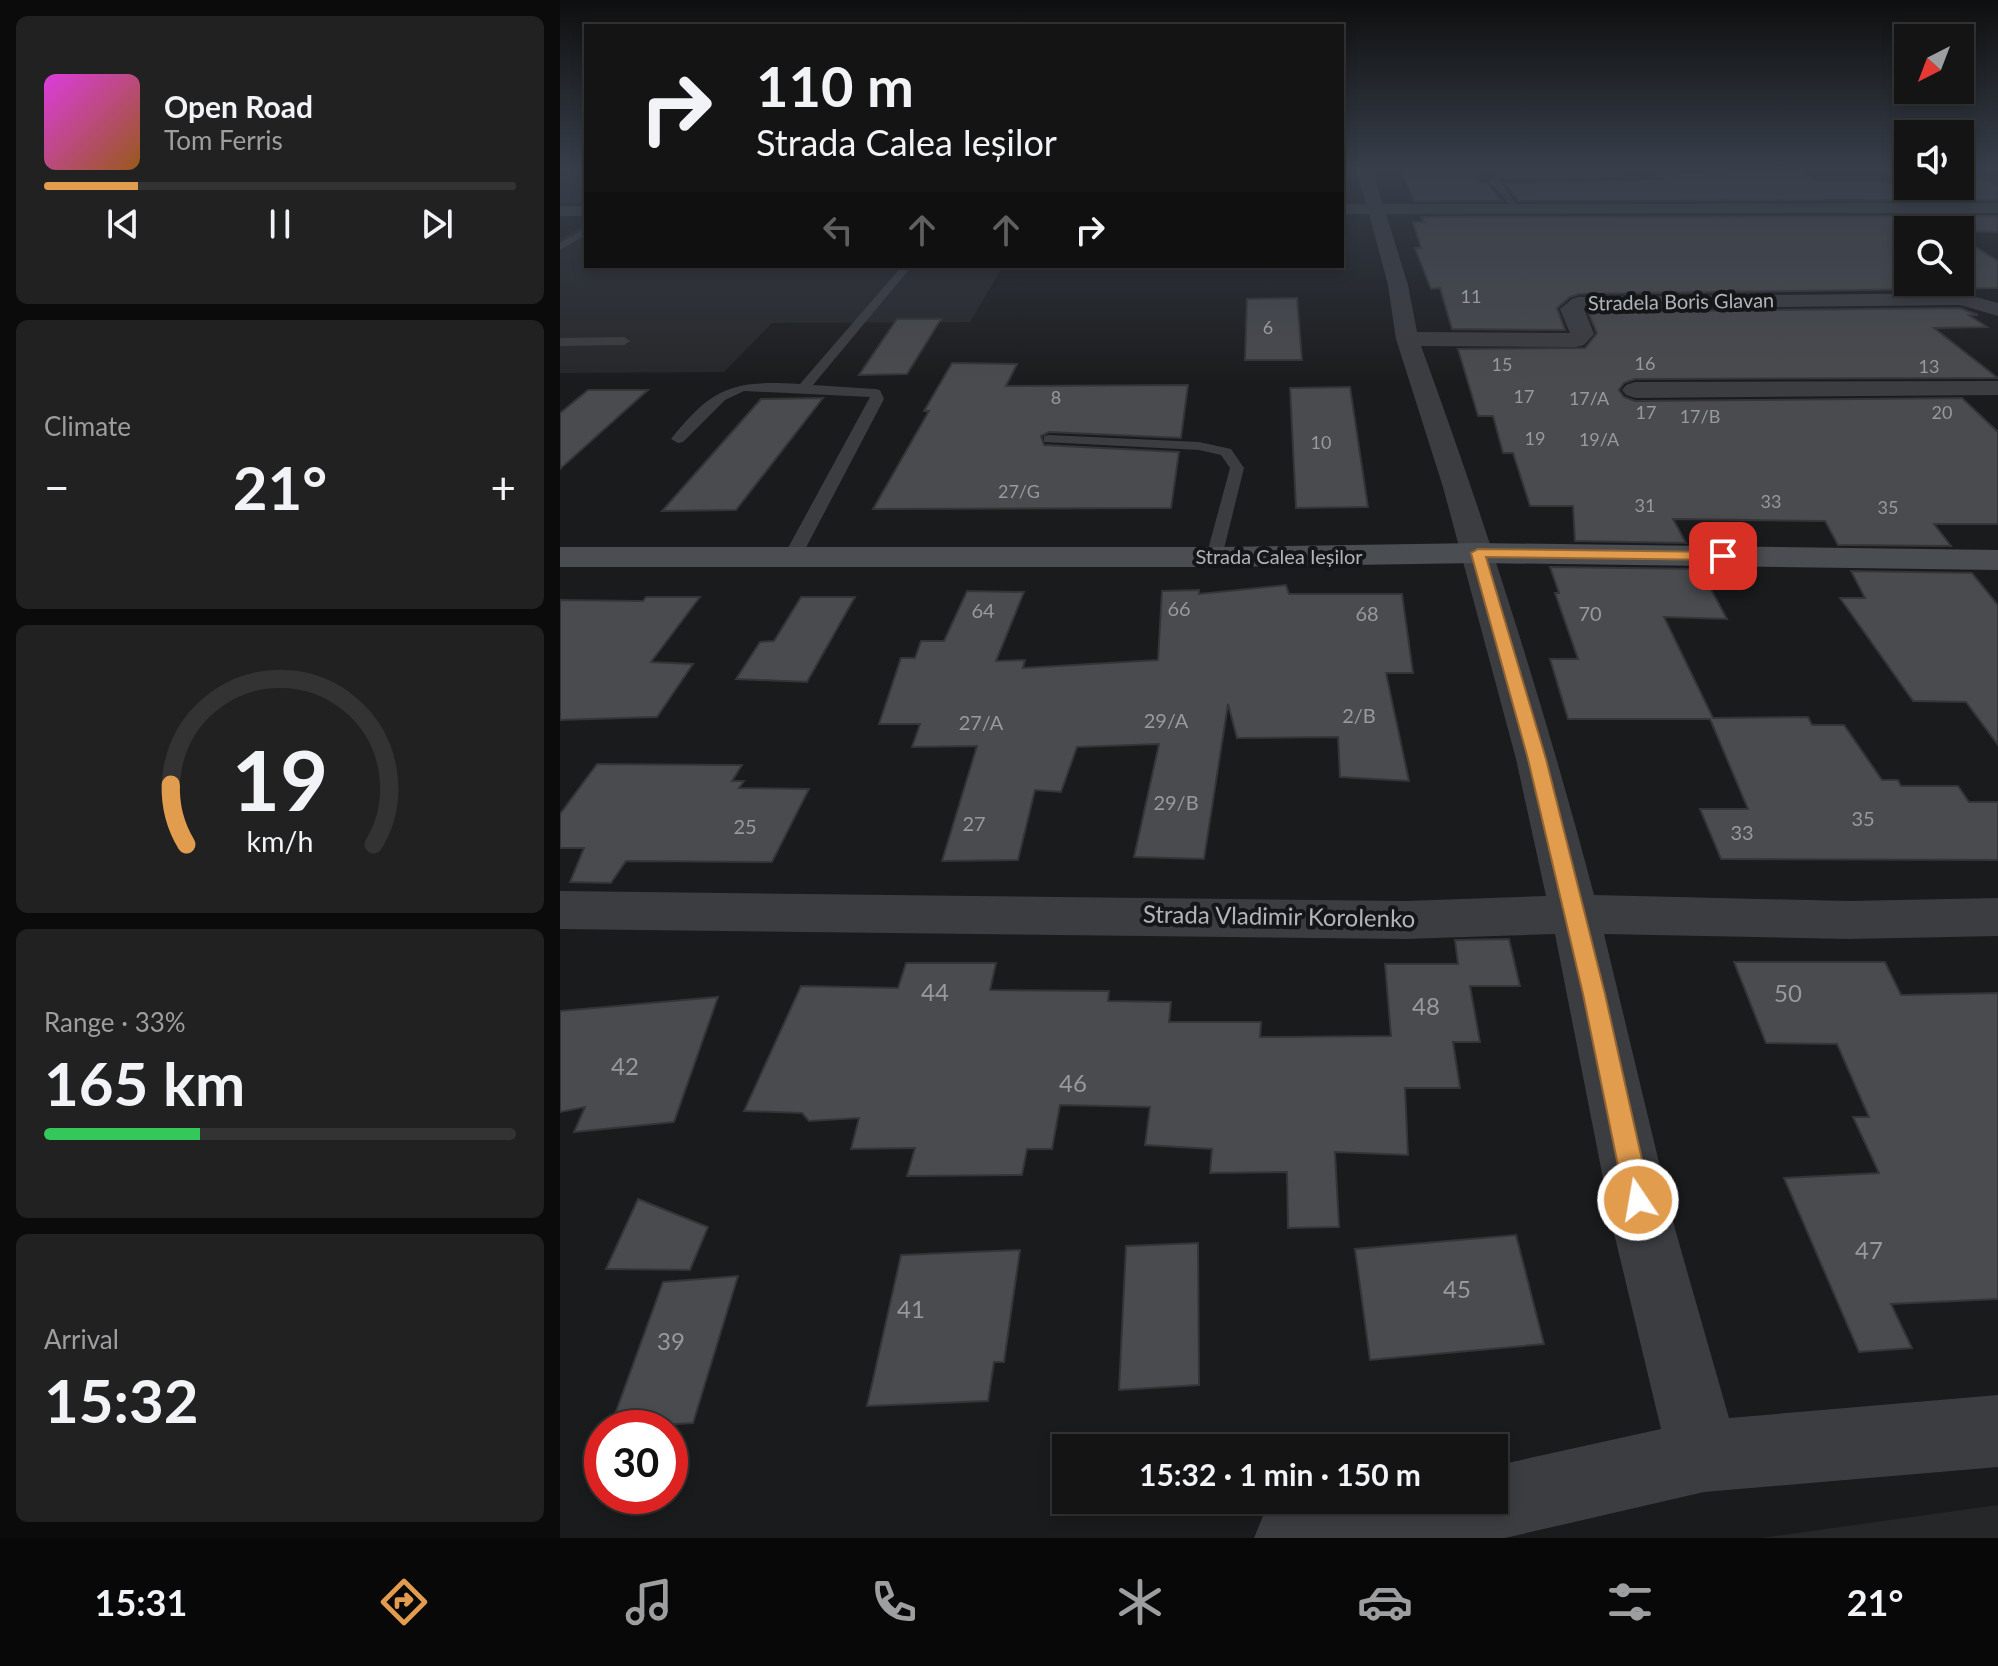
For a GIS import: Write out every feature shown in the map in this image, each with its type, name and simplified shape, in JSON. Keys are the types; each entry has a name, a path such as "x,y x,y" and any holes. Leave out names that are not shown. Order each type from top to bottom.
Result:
{"street":[{"path":"1379,241 1398,285 1407,339 1478,553 1537,759 1594,994 1644,1229 1704,1456"},
{"name":"Stradela Boris Glavan","path":"1407,339 1576,340 1583,334 1571,309 1573,305 1601,301 1961,299 1998,310"},
{"path":"1635,390 1998,388"},
{"name":"Strada Calea Ieșilor","path":"560,557 791,559 1478,553 1998,560"},
{"name":"Strada Vladimir Korolenko","path":"560,910 1405,920 1574,914 1848,920 1998,917"},
{"path":"1292,1538 1428,1518 1704,1456 1998,1431"}],"lane":[{"path":"803,388 905,268"},
{"path":"560,342 624,341"},
{"path":"678,439 718,395 732,389 761,385 875,393 877,399 791,559"},
{"path":"1049,439 1199,446 1226,452 1237,468 1215,557"}],"shaded area":[{"path":"560,241 584,241 584,268 1002,268 970,322 772,323 724,372 560,373"},
{"path":"1998,1505 1998,1538 1761,1538"}],"building":[{"path":"1419,241 1894,241 1894,289 1579,294 1557,308 1565,330 1452,329 1440,288 1431,289 1415,248 1421,248"},
{"path":"1974,246 1998,261 1998,288 1974,288"},
{"path":"1297,298 1302,360 1245,360 1247,299"},
{"path":"1960,308 1978,315 1969,315 1987,327 1934,328 1998,378 1635,379 1624,383 1619,390 1624,397 1635,401 1962,398 1998,432 1998,524 1934,524 1951,546 1838,545 1825,521 1673,519 1686,543 1575,541 1573,506 1530,506 1513,453 1503,453 1493,416 1478,416 1458,349 1585,348 1597,333 1588,312"},
{"path":"897,319 941,319 907,374 859,375"},
{"path":"952,363 1017,364 1006,386 1188,385 1181,438 1049,432 1041,436 1044,445 1179,452 1171,508 873,509 929,411 924,411"},
{"path":"1350,387 1368,507 1296,508 1290,388"},
{"path":"588,390 648,390 560,469 560,413"},
{"path":"823,398 736,510 662,511 761,399"},
{"path":"1550,567 1700,569 1727,619 1664,617 1713,718 1808,717 1812,725 1844,725 1882,780 1898,780 1901,786 1958,786 1969,802 1998,802 1998,860 1721,859 1700,809 1748,809 1710,719 1568,719 1550,659 1578,659 1555,593 1559,593"},
{"path":"1851,571 1972,573 1998,605 1998,745 1966,702 1913,701 1840,598 1865,598"},
{"path":"1286,585 1289,594 1402,594 1413,673 1386,673 1409,781 1340,777 1338,737 1237,738 1228,704 1204,859 1134,857 1159,744 1077,747 1061,792 1035,790 1018,860 942,861 977,746 912,747 920,724 879,724 901,658 915,658 921,641 944,641 967,591 1024,592 996,661 1025,660 1023,668 1158,660 1162,591 1199,590 1199,594"},
{"path":"646,597 700,597 651,662 693,664 657,717 560,720 560,600 643,601"},
{"path":"801,597 855,597 807,682 736,679 760,642 774,641"},
{"path":"597,764 742,765 732,781 744,781 739,788 809,789 772,862 626,861 611,883 570,882 584,848 560,848 560,814"},
{"path":"1509,939 1520,986 1470,986 1480,1042 1453,1042 1460,1088 1405,1088 1408,1155 1335,1152 1339,1227 1288,1228 1287,1172 1210,1173 1212,1149 1145,1145 1150,1107 1060,1105 1052,1149 1027,1149 1022,1175 907,1176 915,1148 851,1149 859,1118 809,1121 802,1113 744,1111 801,986 898,988 906,963 996,963 990,990 1109,991 1108,1001 1171,1002 1169,1022 1261,1022 1260,1037 1391,1036 1385,964 1458,964 1455,940"},
{"path":"1734,962 1885,962 1901,995 1998,993 1998,1299 1891,1304 1912,1348 1859,1352 1784,1178 1879,1173 1853,1117 1869,1117 1837,1044 1766,1043"},
{"path":"718,997 674,1122 574,1132 585,1107 560,1112 560,1011"},
{"path":"638,1199 708,1227 690,1270 606,1269"},
{"path":"1516,1235 1544,1344 1370,1360 1355,1249"},
{"path":"1198,1243 1199,1385 1119,1390 1126,1246"},
{"path":"1020,1250 1004,1362 994,1362 988,1401 867,1406 901,1255"},
{"path":"738,1276 693,1423 688,1423 688,1410 617,1410 663,1282"}],"route":[{"path":"1638,1200 1594,994 1537,759 1478,553 1723,556"}]}
